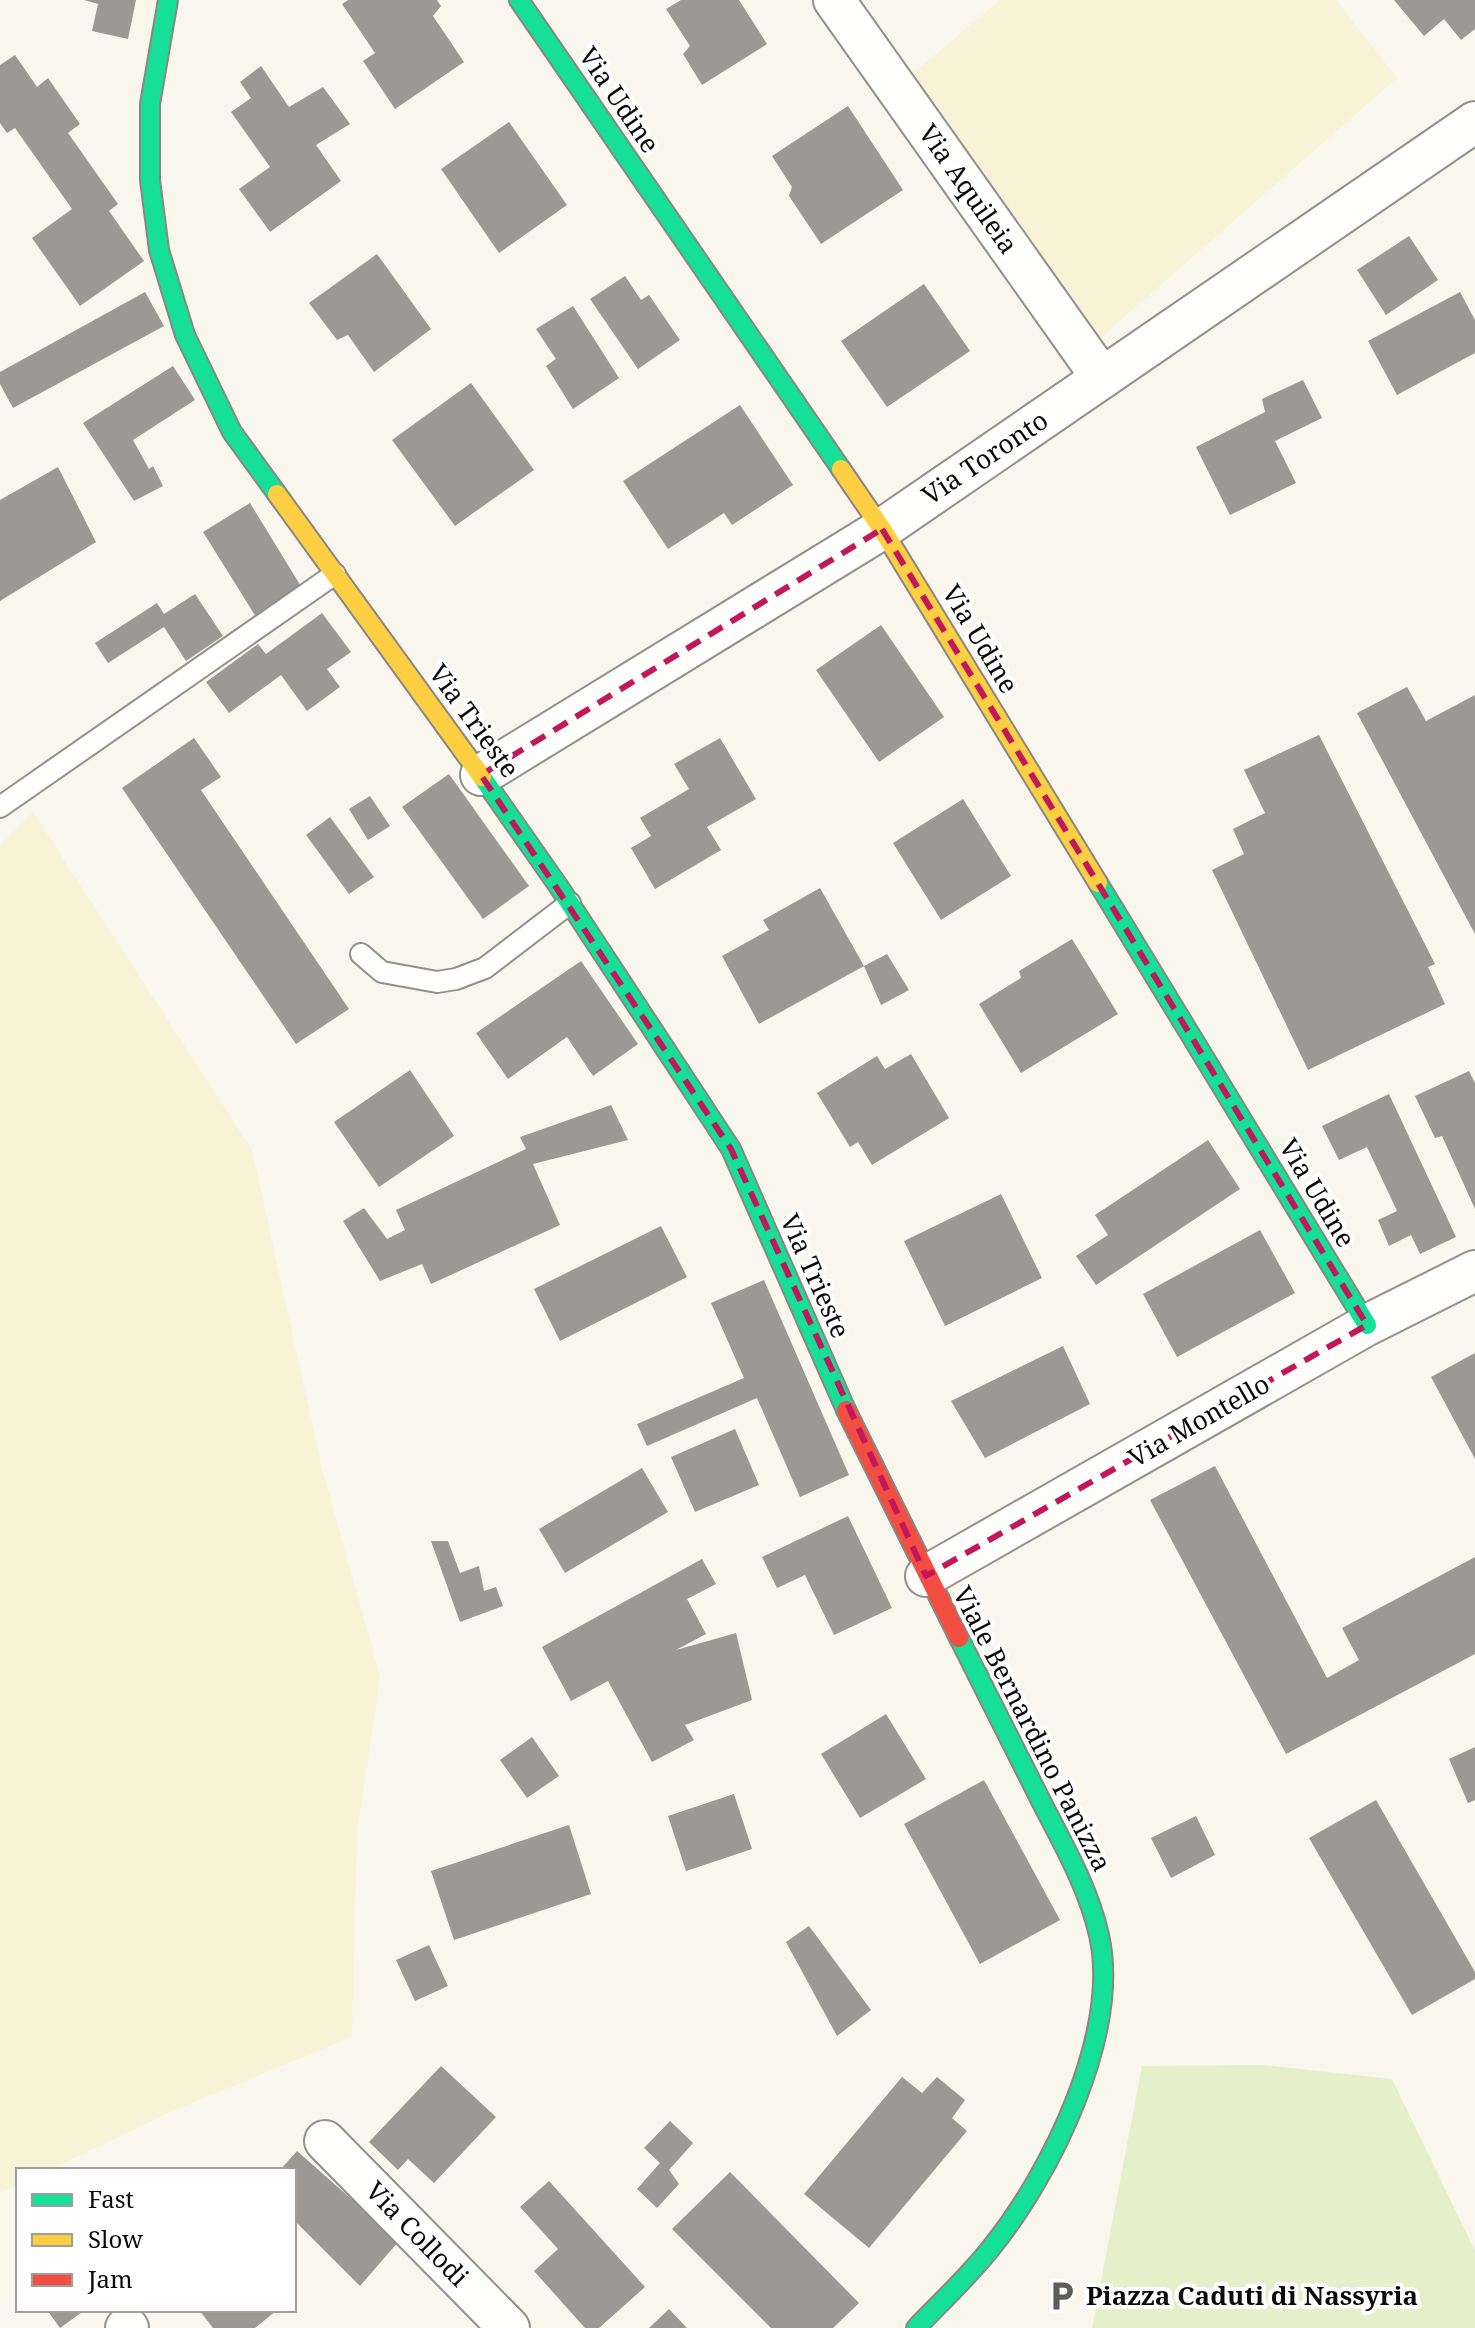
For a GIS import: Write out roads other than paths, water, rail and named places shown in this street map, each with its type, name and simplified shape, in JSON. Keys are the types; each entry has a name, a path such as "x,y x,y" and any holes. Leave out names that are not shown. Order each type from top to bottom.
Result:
{"street":[{"name":"Via Trieste","path":"168,0 150,104 150,180 159,250 185,335 232,432 481,775 570,903 731,1149 862,1447"},
{"name":"Via Udine","path":"519,0 882,529 1367,1325"},
{"name":"Via Aquileia","path":"834,0 1102,378"},
{"name":"Via Toronto","path":"481,775 882,529 1475,122"},
{"name":"Via Montello","path":"926,1576 1367,1325 1475,1271"},
{"name":"Viale Bernardino Panizza","path":"862,1447 1082,1881 1101,1945 1101,1995 1092,2048 1072,2108 1051,2153 992,2247 916,2328"},
{"name":"Via Collodi","path":"325,2141 509,2328"}],"lane":[{"path":"0,807 335,574"},
{"path":"361,954 382,972 437,982 456,979 485,968 570,903"}],"place":[{"name":"Piazza Caduti di Nassyria","path":"1062,2296"}]}
